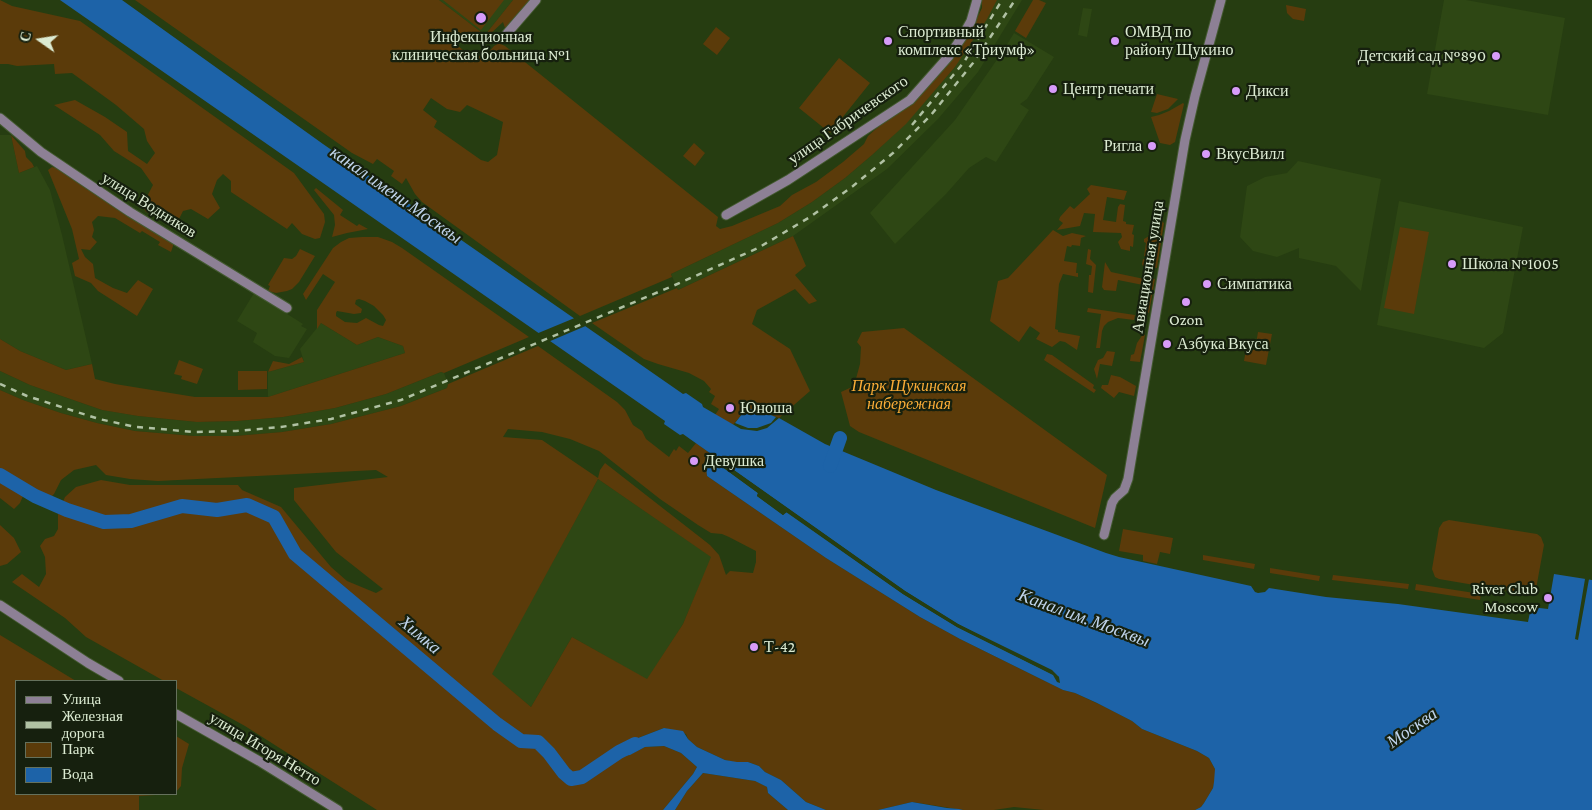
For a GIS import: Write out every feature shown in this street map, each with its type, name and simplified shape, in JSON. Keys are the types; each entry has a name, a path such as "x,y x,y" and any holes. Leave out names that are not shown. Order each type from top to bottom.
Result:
{"street":[{"path":"504,37 536,0"},
{"name":"улица Габричевского","path":"726,215 788,180 910,100 944,62 962,37 971,21 977,0"},
{"name":"Авиационная улица","path":"1104,535 1112,503 1124,490 1128,479 1161,290 1178,176 1195,96 1221,0"},
{"name":"улица Водников","path":"0,118 41,152 130,212 287,308"},
{"path":"0,605 117,680"},
{"name":"улица Игоря Нетто","path":"178,715 259,761 338,810"}],"shaded area":[{"name":"Инфекционная клиническая больница №1","path":"439,0 513,0 485,35"},
{"path":"987,0 1022,0 978,72 938,119 887,169 793,236 678,290 671,274 778,223 812,202 872,155 905,124 955,67"},
{"name":"Детский сад №890","path":"1444,0 1466,0 1565,18 1548,115 1427,94"},
{"path":"1083,8 1092,9 1087,37 1078,35"},
{"path":"1014,33 1054,57 1027,99 1020,104 1029,110 996,162 986,157 969,168 946,194 895,244 870,213 955,120"},
{"path":"0,135 11,135 19,173 37,166 50,190 92,364 66,370 20,351 0,339"},
{"path":"1298,161 1381,179 1361,291 1336,266 1299,258 1299,248 1277,257 1253,251 1240,237 1247,186 1265,177 1287,173"},
{"name":"Школа №1005","path":"1399,201 1523,227 1503,333 1484,348 1377,325"},
{"path":"254,293 303,324 301,326 307,329 289,358 275,356 253,342 257,333 237,321"},
{"path":"321,323 357,345 378,337 403,346 405,353 268,397 268,372 304,362 300,349"},
{"path":"0,371 30,385 102,410 197,422 283,417 335,408 386,394 441,372 444,373 448,384 447,388 401,406 331,424 282,432 235,436 194,436 135,431 61,413 0,390"},
{"path":"598,479 712,557 683,624 647,680 572,637 531,707 491,674"}],"green space":[{"path":"0,0 12,6 80,21 294,173 324,214 325,222 320,238 315,239 302,234 292,223 287,229 231,192 231,181 223,174 217,180 212,194 220,208 208,219 191,209 183,211 177,223 146,212 142,206 153,185 141,168 114,151 100,135 54,105 75,100 105,117 127,132 128,151 147,164 155,153 147,141 144,129 116,105 72,73 55,74 54,64 17,66 0,64"},
{"path":"135,0 439,0 485,35 513,0 530,0 508,27 505,28 503,22 488,36 470,39 443,34 473,58 488,53 499,43 505,46 718,217 716,226 720,229 780,206 792,195 816,182 843,162 864,144 868,136 888,118 975,22 982,8 982,0 997,0 987,19 955,67 906,124 845,178 812,202 778,223 671,274 672,277 580,316 422,202 406,178 402,184 391,176 394,171 377,159 373,164 352,153","holes":["431,98 447,109 460,112 467,105 503,122 497,155 488,162 481,160 434,127 437,121 423,110"]},
{"name":"Инфекционная клиническая больница №1","path":"443,0 504,0 481,30"},
{"path":"1033,0 1046,3 1026,38 1015,31"},
{"path":"1286,5 1306,9 1304,21 1293,19 1287,13"},
{"path":"716,27 730,38 717,55 703,44"},
{"path":"839,58 870,83 830,133 799,108"},
{"path":"1157,94 1178,99 1168,109 1157,113 1151,112"},
{"path":"1183,103 1175,142 1170,145 1160,143 1151,117 1169,111"},
{"path":"11,135 25,151 26,157 34,167 19,173"},
{"path":"694,143 705,153 695,166 683,156"},
{"path":"52,167 61,169 174,243 171,252 158,245 160,242 142,231 140,233 115,218 98,216 92,222 94,230 92,237 97,242 90,250 81,249 85,257 93,264 95,278 127,293 138,280 153,289 137,316 98,291 91,283 75,276 72,263 79,259 72,229 48,170"},
{"path":"1091,185 1127,191 1124,200 1107,197 1103,220 1116,222 1118,207 1120,204 1125,205 1123,221 1126,224 1134,225 1132,234 1134,235 1133,247 1130,246 1130,251 1121,249 1118,242 1122,237 1121,233 1093,232 1095,214 1084,213 1080,226 1057,230 1063,223 1059,220 1060,217 1070,206 1074,209 1090,194 1087,189"},
{"path":"316,188 343,210 340,215 357,226 359,224 368,229 332,237 335,225 334,215 314,190"},
{"path":"1157,217 1164,223 1157,268 1143,266 1142,264 1143,259 1147,260 1148,257 1144,256 1146,243 1144,239 1151,235"},
{"path":"1400,227 1429,232 1414,314 1384,308"},
{"path":"1053,230 1063,236 1072,233 1086,236 1081,238 1080,246 1067,246 1064,261 1077,263 1076,273 1078,273 1078,277 1063,274 1059,284 1055,329 1058,332 1080,336 1077,350 1065,342 1060,341 1052,347 1036,339 1040,333 1030,326 1019,342 990,321 998,281 1008,278"},
{"path":"793,236 806,266 795,275 817,301 809,304 795,289 757,310 752,324 790,349 810,391 779,418 757,410 746,409 733,425 715,415 719,409 711,404 715,396 709,392 711,389 704,381 689,373 644,359 592,323 677,288 678,290"},
{"path":"378,237 392,242 529,337 444,373 441,372 386,394 335,408 283,417 237,421 197,422 102,410 30,385 0,371 0,339 20,351 66,370 92,364 95,379 115,384 195,397 268,397 405,353 403,346 378,337 357,345 321,323 317,329 317,310 335,282 323,274 306,300 303,294 333,248 349,238","holes":["356,300 365,301 374,306 383,315 386,320 383,326 366,318 357,323 345,322 336,316 337,311 354,314 361,313 362,309 355,304"]},
{"path":"300,249 315,256 299,282 287,291 276,293 268,291 270,286 268,285 284,258 292,259"},
{"path":"1088,249 1091,250 1090,259 1096,265 1093,293 1088,292 1089,275 1091,275 1092,266 1086,264"},
{"path":"1105,262 1111,272 1149,280 1151,278 1155,279 1149,313 1145,311 1144,307 1148,286 1118,280 1116,291 1104,290 1102,287"},
{"path":"1088,308 1135,315 1134,320 1118,318 1108,322 1102,331 1100,348 1096,348 1101,314 1087,312"},
{"name":"Парк Щукинская набережная","path":"904,328 1107,475 1095,528 859,432 850,426 841,392 854,386 860,364 861,347 857,342 862,332"},
{"path":"1258,332 1272,334 1266,365 1244,361 1246,349 1255,350"},
{"path":"1143,334 1145,335 1140,362 1130,361 1131,355 1134,354 1137,343"},
{"path":"538,346 617,402 625,410 633,425 642,431 646,439 669,457 674,449 676,451 679,446 688,453 696,443 711,454 706,467 707,476 826,558 920,617 1063,690 1075,693 1105,707 1132,721 1142,729 1197,751 1209,758 1216,775 1213,788 1201,807 1195,810 1044,810 1014,807 994,810 963,810 912,802 878,810 826,810 806,802 781,780 765,772 759,766 748,762 737,763 725,760 697,747 688,739 686,734 664,728 638,738 623,756 645,747 664,746 681,753 697,767 663,810 377,810 245,726 178,689 178,680 162,680 86,637 65,618 12,582 22,574 39,587 46,574 45,557 40,546 45,539 54,536 58,529 58,513 65,497 76,487 101,480 130,485 238,485 242,490 281,507 331,567 347,581 376,593 383,589 336,552 294,500 294,488 388,477 376,470 158,481 106,475 96,465 74,470 61,480 54,494 48,500 40,503 36,502 27,494 23,496 20,503 14,509 0,498 0,390 61,413 135,431 194,436 235,436 282,432 331,424 401,406 447,388 448,384","holes":["508,429 542,432 570,439 599,451 660,499 698,525 711,533 722,534 756,551 753,573 730,571 726,575 719,555 710,545 605,463 600,470 598,478 542,440 503,437","598,479 711,557 683,624 647,679 572,637 531,707 492,674"]},
{"path":"1107,351 1115,352 1112,366 1100,364 1097,379 1094,369 1098,360 1103,358"},
{"path":"1047,354 1052,355 1094,385 1093,388 1096,390 1094,393 1044,360"},
{"path":"302,357 304,362 268,372 273,361 289,364"},
{"path":"179,360 203,369 197,384 181,379 182,376 174,374"},
{"path":"238,371 267,371 267,389 238,390"},
{"path":"1111,375 1120,377 1136,386 1134,396 1119,392 1114,398 1101,388 1102,385 1108,385"},
{"path":"1449,520 1537,534 1541,537 1544,545 1536,589 1527,594 1435,577 1432,569 1439,528 1443,522"},
{"path":"0,525 14,538 21,552 7,564 0,566"},
{"path":"1123,529 1173,538 1170,554 1160,552 1157,564 1143,561 1143,555 1119,551"},
{"path":"1203,555 1255,564 1254,569 1203,560"},
{"path":"1270,568 1320,576 1319,581 1270,573"},
{"path":"1333,575 1409,584 1408,589 1332,580"},
{"path":"1416,584 1481,594 1480,600 1415,590"},
{"path":"0,635 74,680 15,680 15,795 156,795 139,796 139,810 0,810"},
{"path":"178,737 189,744 182,768 181,786 178,790"},
{"path":"703,773 755,781 767,787 768,793 788,810 675,810 687,791"}],"water":[{"path":"60,0 122,0 323,144 683,394 686,393 702,404 703,407 741,429 757,431 767,428 779,418 825,444 936,490 1106,553 1251,586 1258,593 1265,592 1269,588 1326,597 1398,604 1528,622 1531,607 1548,609 1554,574 1592,580 1592,810 1195,810 1201,807 1213,788 1215,769 1209,758 1197,751 1142,729 1132,721 1097,703 1063,690 960,639 920,617 826,558 707,476 706,467 710,458 758,493 757,496 783,515 786,512 903,594 957,627 1054,675 1056,678 1059,677 958,624 905,591 683,434 680,435 664,424 665,421"},
{"path":"746,409 757,410 776,417 771,423 757,428 748,428 735,423"},
{"path":"664,728 683,731 688,739 697,747 725,760 748,762 759,766 765,772 781,780 806,802 826,810 788,810 768,793 767,787 755,781 703,773 687,791 675,810 663,810 697,767 681,753 664,746 645,747 630,755 623,756 619,752 638,738"},
{"path":"912,802 947,808 963,810 878,810"}],"pier":[{"path":"577,317 588,325 548,342 536,334"},
{"path":"711,454 905,591 958,624 1052,670 1059,677 1060,683 1057,682 1053,675 957,627 903,594 787,512 783,515 757,496 758,493 710,458"},
{"name":"River Club Moscow","path":"1585,579 1589,579 1578,640 1575,639"}],"waterway":[{"path":"830,466 840,438"},
{"name":"Химка","path":"0,475 35,496 67,510 104,522 131,521 182,506 217,510 247,505 274,517 295,554 497,724 521,741 538,742 571,779 582,777 619,752 635,744"}],"railway":[{"path":"912,125 964,62 1002,0"},
{"path":"0,384 27,396 99,419 136,427 195,432 281,427 331,419 401,400 675,285 758,248 810,217 853,186 893,153 931,115 973,63 1015,0"}],"place":[{"name":"Инфекционная клиническая больница №1","path":"481,18"},
{"name":"Спортивный комплекс «Триумф»","path":"888,41"},
{"name":"ОМВД по району Щукино","path":"1115,41"},
{"name":"Детский сад №890","path":"1496,56"},
{"name":"Центр печати","path":"1053,89"},
{"name":"Дикси","path":"1236,91"},
{"name":"Ригла","path":"1152,146"},
{"name":"ВкусВилл","path":"1206,154"},
{"name":"Школа №1005","path":"1452,264"},
{"name":"Симпатика","path":"1207,284"},
{"name":"Ozon","path":"1186,302"},
{"name":"Азбука Вкуса","path":"1167,344"},
{"name":"Юноша","path":"730,408"},
{"name":"Девушка","path":"694,461"},
{"name":"River Club Moscow","path":"1548,598"},
{"name":"Т-42","path":"754,647"}],"water label":[{"name":"канал имени Москвы","path":"396,195"},
{"name":"Канал им. Москвы","path":"1084,618"},
{"name":"Москва","path":"1412,728"}]}
